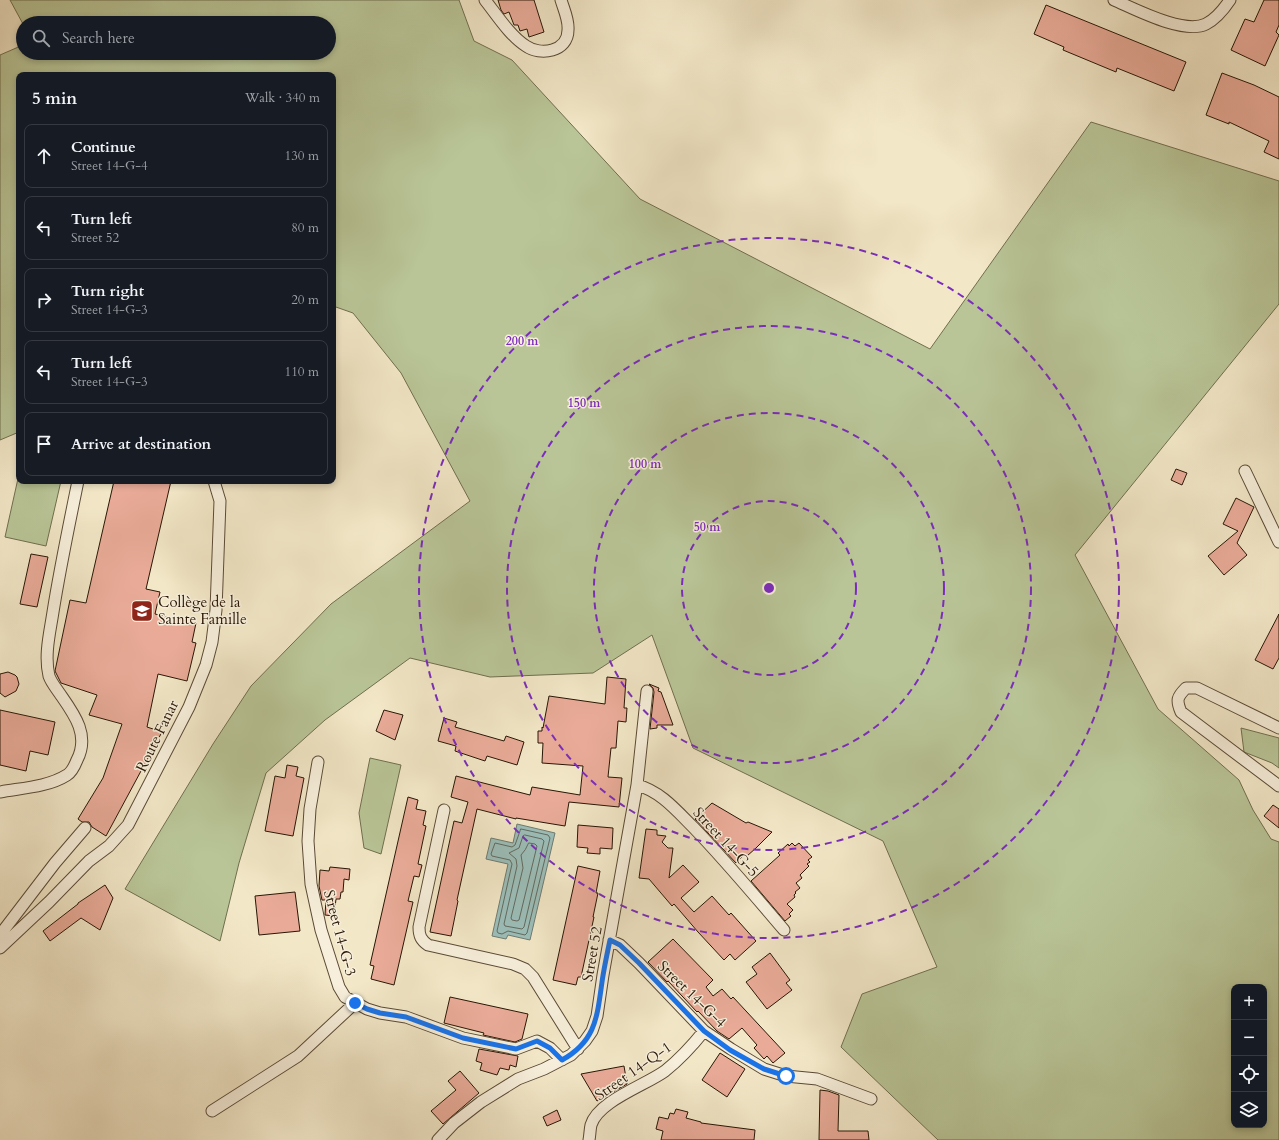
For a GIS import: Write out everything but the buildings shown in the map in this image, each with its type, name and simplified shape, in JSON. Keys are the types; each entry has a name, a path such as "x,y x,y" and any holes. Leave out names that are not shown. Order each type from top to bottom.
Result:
{"street":[{"path":"485,0 508,29 524,46 539,52 552,50 558,47 564,43 567,37 568,24 561,0"},
{"path":"1114,0 1167,22 1190,28 1205,25 1221,12 1230,0"},
{"path":"1245,471 1279,542"},
{"path":"0,792 52,782 67,775 78,760 81,749 82,732 78,722 49,676 47,658 59,575 77,484"},
{"name":"Route Fanar","path":"0,948 89,862 109,846 128,825 189,707 206,665 212,642 216,610 220,501 215,484"},
{"path":"1279,728 1197,688 1186,688 1180,694 1177,703 1181,712 1279,786"},
{"name":"Street 52","path":"438,1140 454,1123 481,1102 518,1079 571,1055 585,1041 592,1031 597,1016 637,785 647,691"},
{"name":"Street 14-G-3","path":"318,762 310,809 308,841 311,884 321,930 339,987 345,997 367,1009 380,1013 406,1017 471,1040 516,1049 537,1041 550,1048 562,1060"},
{"name":"Street 14-G-5","path":"637,785 654,792 672,806 716,850 784,930"},
{"path":"444,810 419,927 419,936 428,945 513,964 525,969 536,983 578,1049"},
{"path":"0,935 55,863 85,828"},
{"name":"Street 14-G-4","path":"610,940 620,945 639,963 704,1031 730,1050 764,1069 786,1076 817,1079 871,1099"},
{"path":"212,1111 298,1056 355,1003"},
{"name":"Street 14-Q-1","path":"589,1140 592,1123 598,1114 622,1094 664,1072 692,1047 704,1031"}],"green space":[{"path":"10,0 459,0 474,41 512,60 640,199 930,349 1091,122 1279,181 1279,304 1075,555 1158,709 1239,780 1253,810 1271,839 1279,842 1279,1140 938,1140 841,1047 862,994 937,967 883,841 693,748 652,635 593,673 490,677 410,658 325,720 266,773 239,863 220,941 125,889 213,744 251,686 331,604 470,501 401,373 353,313 336,307 336,72 16,72 16,433 0,440 0,55 16,48 16,60 336,60 336,16 19,16"},
{"path":"17,484 60,484 46,546 5,537"},
{"path":"1241,728 1279,738 1279,768 1272,763 1244,752"},
{"path":"370,758 401,765 381,854 364,848 359,813"}],"water":[{"path":"517,824 555,833 530,940 508,935 506,939 492,936 508,864 486,859 491,838 513,843"}],"place":[{"name":"Collège de la Sainte Famille","path":"142,611"}],"route":[{"path":"355,1003 380,1013 406,1017 463,1038 516,1049 537,1041 550,1048 562,1060 578,1049 592,1031 597,1016 610,940 620,945 639,963 704,1031 730,1050 764,1069 786,1076"}]}
